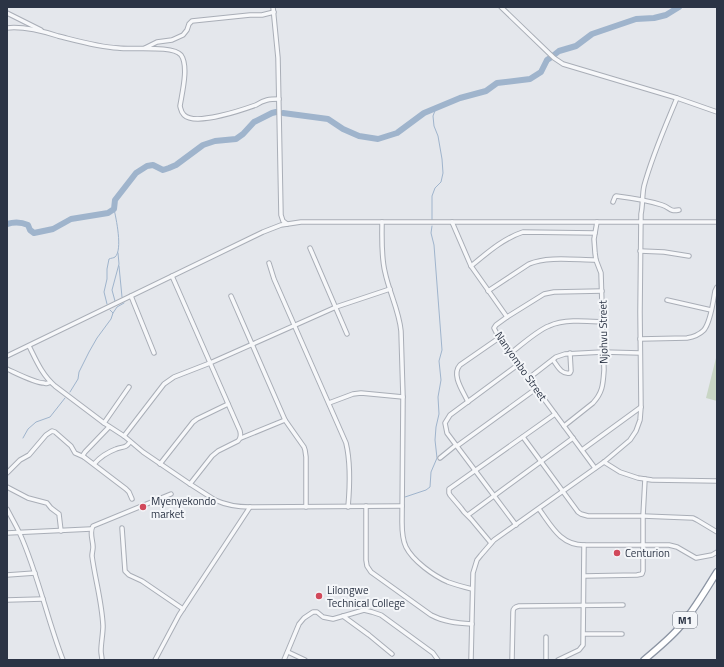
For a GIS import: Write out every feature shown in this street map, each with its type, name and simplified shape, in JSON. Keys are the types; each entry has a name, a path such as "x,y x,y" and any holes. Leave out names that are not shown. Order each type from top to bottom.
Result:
{"highway":[{"name":"M1","path":"644,660 658,649 678,628 693,609 717,572"}],"street":[{"path":"273,7 280,99 281,215 283,221 287,224"},
{"path":"501,7 554,58 563,64 717,112"},
{"path":"145,48 157,42 172,40 183,35 192,21 262,15 274,12"},
{"path":"7,13 47,33"},
{"path":"7,28 25,28 103,46 173,51 182,56 185,68 180,106 182,114 189,118 214,118 266,100 280,99"},
{"path":"471,660 473,573 481,555 491,543 604,462 630,440 638,426 641,407 640,251 642,200 647,175 676,98"},
{"path":"613,202 616,196 663,205 673,211 679,210"},
{"path":"7,356 263,232 287,224 301,222 717,222"},
{"path":"382,222 384,267 400,322 403,397 403,538 412,556 422,565 442,579 472,589"},
{"name":"Nanyombo Street","path":"452,222 471,266 507,317 495,327 495,331 499,338 595,468"},
{"name":"Njohvu Street","path":"564,426 593,403 600,394 603,383 601,273 594,253 597,222"},
{"path":"471,266 506,240 524,232 595,233"},
{"path":"310,248 347,334"},
{"path":"640,251 664,252 689,256"},
{"path":"488,291 535,261 596,260"},
{"path":"269,263 274,279 294,326 346,443 350,467 348,507"},
{"path":"172,276 240,431 241,438"},
{"path":"640,339 687,338 694,337 703,331 711,310 717,286"},
{"path":"124,436 164,384 174,377 336,307 390,289"},
{"path":"507,317 539,296 548,293 602,292"},
{"path":"131,296 154,353"},
{"path":"231,296 285,420 304,447 306,454 306,507"},
{"path":"668,300 711,310"},
{"path":"511,353 544,328 555,324 589,321 602,322"},
{"path":"468,402 456,373 458,367 499,338"},
{"path":"29,346 41,369 50,382 160,464 215,500 224,504 234,507 402,506"},
{"path":"529,378 560,355 570,353 603,352 640,353"},
{"path":"553,360 563,373 570,373 570,353"},
{"path":"516,525 447,433 445,423 450,415 518,364"},
{"path":"7,369 38,382 45,384 50,382"},
{"path":"104,423 129,388"},
{"path":"440,458 537,388"},
{"path":"329,403 353,394 361,393 403,397"},
{"path":"160,464 193,422 228,404"},
{"path":"582,450 641,407"},
{"path":"491,543 450,495 449,489 555,414"},
{"path":"190,484 212,456 218,451 235,443 241,438 285,420"},
{"path":"84,457 85,452 109,427"},
{"path":"7,473 20,460 29,455 46,434 52,431 71,446 75,453 94,464 126,489 132,499"},
{"path":"523,437 578,512 584,516 693,518 717,532"},
{"path":"468,515 574,438"},
{"path":"94,464 100,458 118,448 126,447 130,442"},
{"path":"604,462 626,475 645,479 717,481"},
{"path":"584,576 640,575 643,571 645,479"},
{"path":"7,487 28,498 47,503 50,508 59,514 61,531"},
{"path":"7,533 91,529 93,526 171,494"},
{"path":"366,506 366,560 371,572 436,618 445,622 472,624"},
{"path":"155,660 183,609 250,507"},
{"path":"7,509 20,533 35,573 63,660"},
{"path":"539,509 563,539 578,545 669,545 682,549 696,558 712,555 717,552"},
{"path":"122,528 125,571 183,609"},
{"path":"91,529 93,547 92,556 103,626 101,652 102,660"},
{"path":"558,660 581,648 584,642 584,545"},
{"path":"7,575 35,573"},
{"path":"7,600 44,599"},
{"path":"512,660 513,609 516,607 623,605"},
{"path":"284,660 299,624 304,618 313,612 317,612 323,617 335,619 364,610 377,613 433,653 438,660"},
{"path":"343,616 392,654"},
{"path":"584,634 622,634"},
{"path":"546,636 546,660"},
{"path":"288,652 305,660"}],"green space":[{"path":"717,354 717,401 706,398"}],"waterway":[{"path":"554,55 559,51 576,46 592,34 636,19 654,18 666,15 679,7"},
{"path":"283,113 328,119 343,129 359,136 378,139 397,133 424,113 460,98 486,91 497,83 530,79 541,72 547,60 550,58"},
{"path":"432,220 432,196 435,188 441,182 443,173 438,136 434,126 433,116 436,108"},
{"path":"7,224 25,224 28,225 30,230 34,233 53,229 71,219 108,213 114,209 115,200 136,173 147,166 153,165 163,170 169,168 176,165 203,145 215,141 236,139 254,122 276,112"},
{"path":"107,304 104,292 107,279 107,269 109,259 115,257 117,253 119,241 114,209"},
{"path":"405,497 426,490 430,487 431,472 437,458 435,440 439,414 438,397 441,380 439,361 442,350 434,245 431,233 432,226"},
{"path":"115,301 112,290 119,264 118,253"},
{"path":"119,266 122,297"},
{"path":"113,313 117,307 124,303"},
{"path":"70,392 78,379 79,372 89,352 111,319 113,313 110,310"},
{"path":"23,438 28,429 36,422 50,417 65,398"}],"place":[{"name":"Myenyekondo market","path":"143,507"},
{"name":"Centurion","path":"617,553"},
{"name":"Lilongwe Technical College","path":"319,596"}]}
